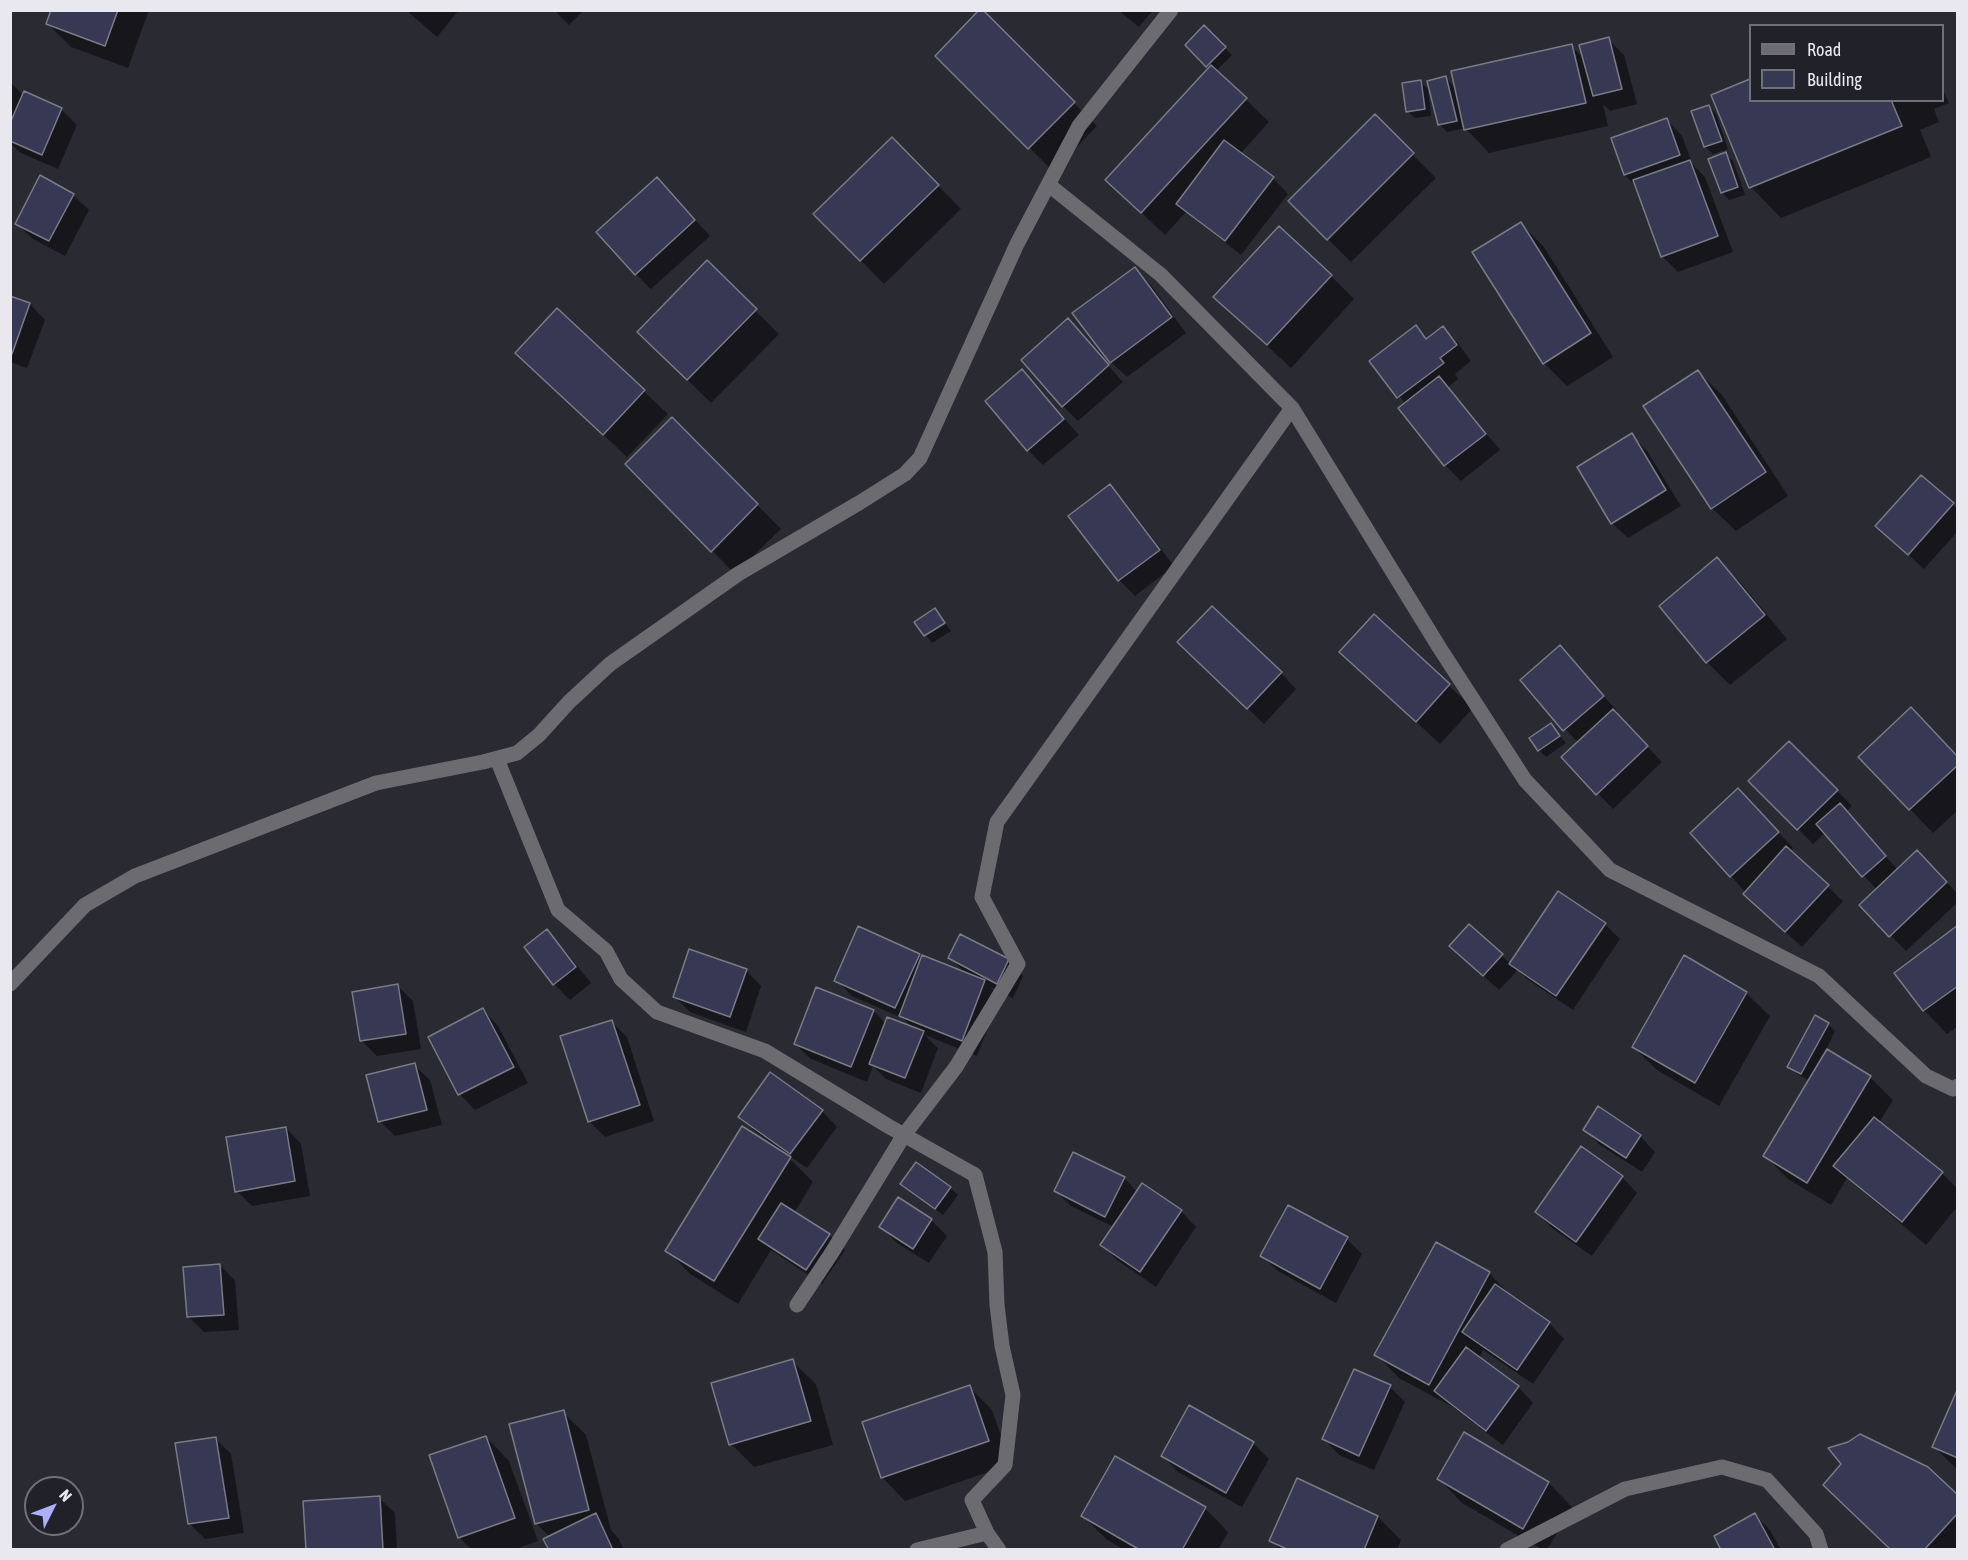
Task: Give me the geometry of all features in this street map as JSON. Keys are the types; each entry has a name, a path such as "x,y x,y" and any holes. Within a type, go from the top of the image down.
{"street":[{"path":"10,984 85,905 135,876 376,783 517,753 539,735 569,702 610,664 738,574 905,474 920,458 1017,244 1078,126 1171,10"},
{"path":"1048,185 1161,275 1292,408 1439,647 1526,780 1610,870 1819,976 1926,1076 1953,1089 1958,1086"},
{"path":"797,1305 904,1135 956,1067 1018,964 982,897 997,822 1292,408"},
{"path":"497,759 558,910 606,951 621,979 657,1012 765,1051 975,1175 995,1252 997,1305 1002,1346 1013,1395 1005,1465 972,1500 987,1533 999,1550"},
{"path":"1507,1550 1625,1489 1722,1467 1767,1480 1816,1534 1821,1550"},
{"path":"917,1550 987,1533"}],"building":[{"path":"51,10 118,10 105,46 46,24"},
{"path":"979,10 983,10 1075,102 1028,149 935,56"},
{"path":"1204,25 1226,47 1206,67 1185,45"},
{"path":"1609,37 1622,89 1593,96 1579,45"},
{"path":"1572,44 1586,103 1464,130 1451,71"},
{"path":"1211,65 1247,98 1141,213 1105,180"},
{"path":"1446,76 1457,121 1438,125 1427,81"},
{"path":"1749,79 1749,102 1892,102 1902,126 1749,188 1711,95"},
{"path":"1421,80 1425,109 1406,112 1402,83"},
{"path":"24,91 62,108 42,155 10,141 10,123"},
{"path":"1709,105 1722,141 1704,147 1691,111"},
{"path":"1375,114 1414,153 1327,240 1288,201"},
{"path":"1667,118 1680,155 1624,175 1611,138"},
{"path":"892,137 939,185 860,261 813,214"},
{"path":"1224,140 1274,177 1225,241 1176,204"},
{"path":"1726,152 1738,187 1721,193 1708,159"},
{"path":"1690,160 1718,236 1661,257 1633,180"},
{"path":"40,175 74,194 49,241 15,224"},
{"path":"657,177 695,220 635,275 596,232"},
{"path":"1521,222 1591,333 1543,364 1472,252"},
{"path":"1279,226 1332,275 1267,345 1213,297"},
{"path":"707,260 757,309 687,380 637,332"},
{"path":"1135,267 1172,317 1110,363 1072,313"},
{"path":"10,296 30,303 12,354 10,353"},
{"path":"557,308 645,390 603,435 515,353"},
{"path":"1068,318 1109,365 1062,407 1021,360"},
{"path":"1416,325 1426,339 1443,326 1457,345 1440,358 1444,363 1397,398 1369,361"},
{"path":"1022,369 1064,419 1027,451 985,401"},
{"path":"1698,370 1766,472 1711,509 1643,406"},
{"path":"1439,376 1486,434 1444,466 1398,408"},
{"path":"672,417 758,504 711,552 625,464"},
{"path":"1632,433 1666,490 1611,524 1577,467"},
{"path":"1921,475 1954,503 1908,555 1875,526"},
{"path":"1110,484 1160,550 1118,581 1068,516"},
{"path":"1717,557 1765,615 1706,663 1659,606"},
{"path":"1212,606 1282,672 1247,709 1177,642"},
{"path":"935,608 945,623 924,636 914,622"},
{"path":"1374,614 1450,684 1416,722 1339,652"},
{"path":"1560,645 1604,696 1563,731 1520,680"},
{"path":"1911,707 1958,757 1958,765 1909,810 1858,757"},
{"path":"1613,709 1648,746 1596,795 1561,757"},
{"path":"1551,723 1560,736 1538,751 1529,738"},
{"path":"1789,741 1838,790 1797,830 1748,781"},
{"path":"1738,788 1779,832 1730,877 1690,833"},
{"path":"1840,803 1886,856 1862,877 1816,824"},
{"path":"1786,846 1829,885 1785,932 1743,894"},
{"path":"1917,850 1947,882 1889,937 1859,905"},
{"path":"1558,891 1606,923 1556,996 1509,964"},
{"path":"1469,924 1503,954 1483,976 1449,946"},
{"path":"1958,925 1958,986 1923,1011 1894,973"},
{"path":"858,926 920,954 895,1008 834,981"},
{"path":"547,929 576,967 553,985 524,947"},
{"path":"960,934 1009,959 997,984 948,958"},
{"path":"689,949 747,969 730,1017 673,997"},
{"path":"922,955 985,980 962,1041 899,1016"},
{"path":"1684,955 1747,992 1695,1083 1632,1047"},
{"path":"398,984 406,1034 360,1041 352,992"},
{"path":"816,987 874,1010 851,1067 794,1044"},
{"path":"483,1008 514,1067 458,1095 428,1037"},
{"path":"1815,1015 1829,1023 1801,1074 1787,1067"},
{"path":"887,1017 924,1031 905,1078 869,1064"},
{"path":"612,1020 640,1105 588,1122 560,1036"},
{"path":"1827,1049 1871,1076 1807,1183 1763,1156"},
{"path":"415,1063 427,1110 378,1122 366,1075"},
{"path":"770,1072 823,1110 790,1154 738,1117"},
{"path":"1598,1106 1641,1135 1626,1158 1583,1130"},
{"path":"1874,1117 1943,1172 1902,1222 1833,1166"},
{"path":"742,1126 791,1157 714,1281 665,1251"},
{"path":"286,1127 295,1181 235,1192 226,1137"},
{"path":"1581,1146 1623,1176 1576,1242 1535,1212"},
{"path":"1073,1152 1125,1177 1105,1217 1054,1191"},
{"path":"916,1162 951,1187 935,1209 900,1184"},
{"path":"1142,1183 1182,1210 1140,1272 1100,1245"},
{"path":"898,1197 932,1219 913,1249 879,1227"},
{"path":"781,1203 830,1234 806,1270 758,1239"},
{"path":"1288,1205 1348,1237 1320,1289 1260,1256"},
{"path":"1436,1242 1490,1272 1429,1385 1374,1355"},
{"path":"220,1264 224,1315 187,1317 183,1267"},
{"path":"1495,1284 1550,1322 1517,1370 1462,1332"},
{"path":"1466,1347 1519,1386 1486,1431 1434,1391"},
{"path":"793,1359 811,1421 729,1445 711,1383"},
{"path":"1354,1369 1391,1385 1359,1456 1322,1439"},
{"path":"970,1385 989,1441 881,1478 862,1422"},
{"path":"1958,1388 1958,1458 1932,1447"},
{"path":"1189,1405 1254,1442 1226,1493 1161,1456"},
{"path":"564,1410 589,1510 535,1524 509,1424"},
{"path":"1464,1432 1549,1482 1523,1529 1437,1479"},
{"path":"1860,1434 1928,1467 1958,1495 1958,1513 1924,1550 1891,1550 1823,1485 1841,1464 1828,1448 1848,1442"},
{"path":"486,1436 515,1518 458,1538 429,1455"},
{"path":"216,1437 229,1518 188,1524 175,1443"},
{"path":"1115,1456 1206,1507 1182,1550 1140,1550 1081,1516"},
{"path":"1297,1478 1378,1516 1364,1550 1289,1550 1269,1541"},
{"path":"380,1496 383,1550 306,1550 303,1501"},
{"path":"596,1513 613,1550 549,1550 543,1539"},
{"path":"1755,1513 1775,1550 1721,1550 1714,1536"}]}
